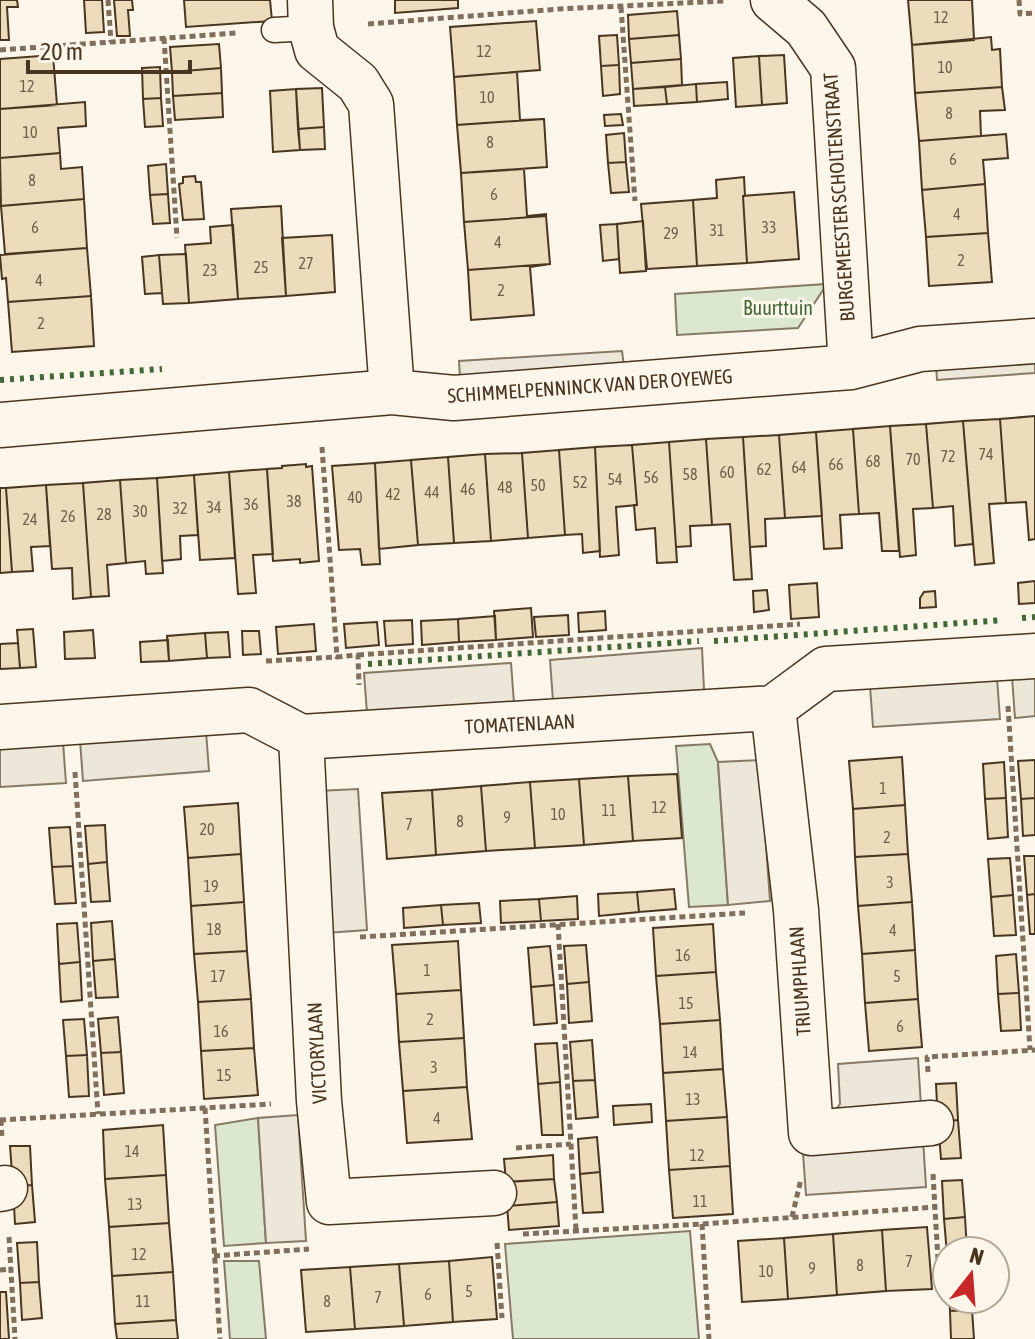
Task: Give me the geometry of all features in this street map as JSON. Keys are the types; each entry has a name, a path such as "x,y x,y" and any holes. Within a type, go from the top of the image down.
{"street":[{"name":"BURGEMEESTER SCHOLTENSTRAAT","path":"773,0 806,28 833,68 851,367"},
{"path":"298,19 317,50 358,83 371,104 392,392"},
{"name":"SCHIMMELPENNINCK VAN DER OYEWEG","path":"0,425 392,392 454,398 851,367 920,349 1035,341"},
{"path":"773,708 826,669 1020,657"},
{"name":"TOMATENLAAN","path":"301,737 773,708"},
{"name":"TRIUMPHLAAN","path":"773,708 796,910 811,1133 931,1123"},
{"path":"0,727 249,710 301,737"},
{"name":"VICTORYLAAN","path":"301,737 319,1101 329,1202 494,1193"}],"path":[{"path":"108,0 111,42"},
{"path":"558,0 559,9"},
{"path":"0,50 164,38 298,19 738,0"},
{"path":"1019,0 1020,14 1035,13"},
{"path":"621,7 635,201"},
{"path":"164,38 177,238"},
{"path":"319,398 337,657 814,623"},
{"path":"358,655 361,733"},
{"path":"1020,657 1030,1050"},
{"path":"71,723 98,1114"},
{"path":"311,940 796,910"},
{"path":"558,924 576,1230"},
{"path":"0,1120 319,1101"},
{"path":"205,1108 220,1339"},
{"path":"513,1235 935,1207"},
{"path":"702,1224 709,1339"},
{"path":"214,1256 309,1249"},
{"path":"0,1270 11,1269"}],"green space":[{"name":"Buurttuin","path":"827,284 798,328 677,335 675,294"},
{"path":"710,744 718,762 728,905 689,907 676,746"},
{"path":"258,1118 266,1243 224,1246 215,1125"},
{"path":"690,1231 699,1339 513,1339 505,1244"},
{"path":"224,1261 259,1261 266,1339 230,1339"}],"shaded area":[{"path":"622,351 624,366 460,377 459,361"},
{"path":"1035,356 1035,373 937,380 936,363"},
{"path":"702,648 704,690 553,701 550,660"},
{"path":"511,663 514,703 367,713 364,673"},
{"path":"1035,675 1035,716 1015,718 1012,677"},
{"path":"997,678 1000,719 873,727 870,686"},
{"path":"206,731 209,771 83,781 80,740"},
{"path":"63,742 66,783 0,787 0,746"},
{"path":"760,760 770,901 728,905 718,762"},
{"path":"358,789 367,930 326,933 318,791"},
{"path":"918,1058 926,1187 806,1195 803,1153 840,1104 838,1064"},
{"path":"298,1115 306,1241 266,1243 258,1118"}],"building":[{"path":"0,0 17,0 18,7 7,7 9,40 0,40"},
{"path":"84,0 102,0 104,32 86,33"},
{"path":"114,0 132,0 133,10 128,10 130,36 117,36"},
{"path":"184,0 270,0 272,21 186,27"},
{"path":"395,0 458,0 458,8 395,13"},
{"path":"908,0 972,0 974,40 912,45"},
{"path":"677,11 679,35 629,39 628,15"},
{"path":"536,21 540,70 454,77 450,27"},
{"path":"617,35 619,65 601,66 599,36"},
{"path":"679,35 681,59 631,63 629,39"},
{"path":"991,37 992,50 1000,49 1002,87 915,93 912,45"},
{"path":"219,44 221,68 172,72 170,47"},
{"path":"53,55 57,105 0,109 0,59"},
{"path":"784,55 787,103 762,105 759,56"},
{"path":"759,56 762,105 736,107 733,58"},
{"path":"681,59 682,85 633,89 631,63"},
{"path":"619,65 620,94 603,96 601,66"},
{"path":"160,67 161,98 143,99 142,68"},
{"path":"221,68 222,93 173,96 172,72"},
{"path":"517,72 520,120 544,119 457,125 454,77"},
{"path":"727,82 728,99 697,102 696,84"},
{"path":"696,84 697,102 667,104 665,87"},
{"path":"665,87 667,104 634,106 633,89"},
{"path":"1002,87 1005,110 980,111 981,136 919,141 915,93"},
{"path":"322,88 324,127 298,129 296,89"},
{"path":"296,89 300,150 273,152 270,91"},
{"path":"222,93 223,117 175,120 173,96"},
{"path":"161,98 163,126 145,127 143,99"},
{"path":"85,102 86,126 58,128 60,153 0,158 0,109"},
{"path":"621,114 623,125 605,126 604,115"},
{"path":"544,119 547,167 461,173 457,125"},
{"path":"324,127 325,149 300,150 298,129"},
{"path":"624,133 626,162 608,163 606,135"},
{"path":"1006,134 1008,158 983,160 985,184 922,190 919,141"},
{"path":"60,153 61,169 82,167 84,199 1,206 0,158"},
{"path":"626,162 629,192 611,193 608,163"},
{"path":"166,164 168,194 150,195 148,166"},
{"path":"524,169 527,216 546,216 464,222 461,173"},
{"path":"195,176 196,182 201,182 204,219 183,220 179,184 183,183 183,177"},
{"path":"744,177 747,263 697,266 693,200 717,198 716,180"},
{"path":"985,184 988,233 926,237 922,190"},
{"path":"794,192 799,259 747,263 743,196"},
{"path":"168,194 170,223 153,224 150,195"},
{"path":"84,199 87,248 5,254 1,206"},
{"path":"693,200 697,266 647,269 641,204"},
{"path":"281,206 286,296 238,299 231,209"},
{"path":"546,216 550,264 468,270 464,222"},
{"path":"643,221 646,271 620,273 617,224"},
{"path":"617,224 619,259 603,261 600,225"},
{"path":"233,225 238,299 189,303 185,245 211,243 210,227"},
{"path":"988,233 992,282 929,286 926,237"},
{"path":"332,235 335,292 286,296 282,238"},
{"path":"87,248 91,296 8,302 0,255"},
{"path":"186,254 189,303 163,304 159,255"},
{"path":"159,255 162,293 145,294 142,257"},
{"path":"550,264 530,267 534,315 471,320 468,270"},
{"path":"91,296 94,346 12,352 8,302"},
{"path":"1035,416 1035,539 1029,540 1026,502 1006,503 1000,419"},
{"path":"1000,419 1006,503 989,504 994,563 975,565 963,421"},
{"path":"963,421 973,544 955,546 953,506 933,508 926,424"},
{"path":"926,424 933,508 913,509 916,555 900,557 890,426"},
{"path":"890,426 899,551 882,551 879,513 859,514 853,429"},
{"path":"853,429 859,514 840,515 842,548 824,549 816,432"},
{"path":"816,432 822,516 785,518 779,435"},
{"path":"779,435 785,518 765,519 766,546 750,547 743,437"},
{"path":"743,437 752,579 734,580 730,524 712,525 706,439"},
{"path":"706,439 712,525 690,526 691,546 676,547 669,442"},
{"path":"669,442 677,562 657,563 655,528 636,530 632,445"},
{"path":"632,445 637,505 616,507 619,555 600,557 595,447"},
{"path":"595,447 600,551 583,553 582,534 565,535 559,450"},
{"path":"559,450 565,535 528,538 522,453"},
{"path":"522,453 528,538 491,541 485,454"},
{"path":"485,454 491,541 454,543 448,457"},
{"path":"448,457 454,543 418,545 411,460"},
{"path":"411,460 418,545 379,549 375,463"},
{"path":"375,463 380,564 362,565 360,549 339,550 332,466"},
{"path":"306,464 306,467 312,466 319,561 273,561 267,469"},
{"path":"267,469 273,554 253,555 256,593 238,594 229,472"},
{"path":"229,472 235,558 200,560 194,475"},
{"path":"194,475 198,535 180,536 181,559 162,561 157,478"},
{"path":"157,478 163,573 146,574 145,561 126,563 120,480"},
{"path":"120,480 126,563 107,565 109,596 91,597 83,483"},
{"path":"83,483 91,597 73,599 72,568 52,569 46,485"},
{"path":"46,485 50,546 31,547 33,571 12,572 6,488"},
{"path":"0,488 6,488 12,572 0,573"},
{"path":"1035,581 1035,603 1019,604 1018,583"},
{"path":"817,583 819,617 791,619 789,585"},
{"path":"767,590 769,610 754,612 753,591"},
{"path":"935,591 936,607 920,608 920,598 924,592"},
{"path":"531,608 533,637 496,640 494,611"},
{"path":"605,611 606,630 579,632 578,613"},
{"path":"568,615 569,635 536,637 534,617"},
{"path":"495,616 496,640 459,642 458,619"},
{"path":"458,619 459,642 422,645 421,621"},
{"path":"412,620 413,644 386,646 384,621"},
{"path":"377,622 379,645 346,648 344,624"},
{"path":"314,624 316,651 278,654 276,627"},
{"path":"33,629 36,667 20,668 17,630"},
{"path":"93,630 95,658 65,659 64,632"},
{"path":"242,631 259,631 261,654 243,655"},
{"path":"228,632 230,657 207,658 205,633"},
{"path":"205,633 207,658 169,661 167,636"},
{"path":"168,640 169,661 141,662 140,642"},
{"path":"18,643 20,668 0,669 0,644"},
{"path":"902,757 905,805 853,809 849,761"},
{"path":"1035,760 1035,798 1021,799 1018,761"},
{"path":"1004,762 1006,798 985,799 983,764"},
{"path":"677,774 682,838 633,841 628,776"},
{"path":"628,776 633,841 584,845 579,779"},
{"path":"579,779 584,845 535,848 530,782"},
{"path":"530,782 535,848 486,851 481,786"},
{"path":"481,786 486,851 436,855 432,790"},
{"path":"432,790 436,855 387,859 382,793"},
{"path":"1006,798 1008,837 988,839 985,799"},
{"path":"1035,798 1035,835 1023,836 1021,799"},
{"path":"238,803 241,854 188,858 184,807"},
{"path":"905,805 908,854 855,857 853,809"},
{"path":"105,825 107,862 88,864 85,826"},
{"path":"70,827 73,866 52,867 49,828"},
{"path":"241,854 244,902 191,906 188,858"},
{"path":"908,854 912,902 858,906 855,857"},
{"path":"1024,856 1035,856 1035,894 1027,895"},
{"path":"1010,858 1013,895 991,897 988,859"},
{"path":"107,862 110,901 91,902 88,864"},
{"path":"73,866 76,903 55,904 52,867"},
{"path":"674,889 676,909 639,912 637,892"},
{"path":"637,892 639,912 599,916 598,894"},
{"path":"1035,894 1035,934 1030,934 1027,895"},
{"path":"1013,895 1016,935 994,936 991,897"},
{"path":"577,896 578,919 541,921 539,899"},
{"path":"539,899 541,921 501,923 500,901"},
{"path":"244,902 247,951 194,954 191,906"},
{"path":"912,902 915,950 862,954 858,906"},
{"path":"479,903 481,923 443,925 441,905"},
{"path":"441,905 443,925 404,928 403,908"},
{"path":"112,921 115,959 93,961 91,923"},
{"path":"77,923 80,962 59,964 57,924"},
{"path":"713,924 716,972 656,976 653,928"},
{"path":"458,941 461,990 396,994 392,945"},
{"path":"586,945 589,982 567,984 564,946"},
{"path":"550,946 554,985 531,987 528,948"},
{"path":"915,950 918,999 865,1003 862,954"},
{"path":"247,951 251,999 198,1002 194,954"},
{"path":"1016,954 1019,993 998,994 996,956"},
{"path":"115,959 118,997 96,998 93,961"},
{"path":"80,962 82,1000 61,1002 59,964"},
{"path":"716,972 720,1020 660,1024 656,976"},
{"path":"589,982 592,1021 569,1023 567,984"},
{"path":"554,985 557,1023 534,1025 531,987"},
{"path":"461,990 464,1038 399,1042 396,994"},
{"path":"1019,993 1021,1030 1001,1031 998,994"},
{"path":"251,999 254,1048 201,1051 198,1002"},
{"path":"918,999 922,1047 869,1051 865,1003"},
{"path":"118,1017 121,1052 101,1053 98,1019"},
{"path":"84,1019 87,1055 66,1056 63,1020"},
{"path":"720,1020 723,1069 663,1073 660,1024"},
{"path":"464,1038 467,1087 403,1091 399,1042"},
{"path":"592,1040 595,1080 573,1081 570,1042"},
{"path":"557,1043 560,1082 538,1084 535,1044"},
{"path":"254,1048 258,1095 204,1099 201,1051"},
{"path":"121,1052 124,1093 104,1095 101,1053"},
{"path":"87,1055 89,1096 69,1097 66,1056"},
{"path":"723,1069 727,1117 666,1121 663,1073"},
{"path":"595,1080 598,1117 576,1119 573,1081"},
{"path":"560,1082 563,1135 542,1135 538,1084"},
{"path":"956,1083 958,1120 938,1122 936,1084"},
{"path":"467,1087 472,1139 407,1143 403,1091"},
{"path":"651,1104 652,1122 614,1125 613,1106"},
{"path":"727,1117 730,1166 669,1170 666,1121"},
{"path":"958,1120 961,1158 941,1159 938,1122"},
{"path":"163,1125 166,1175 105,1179 103,1130"},
{"path":"597,1137 600,1172 580,1174 578,1139"},
{"path":"10,1146 30,1146 32,1185 13,1186"},
{"path":"553,1155 554,1179 506,1182 504,1159"},
{"path":"730,1166 733,1214 673,1218 669,1170"},
{"path":"600,1172 603,1212 583,1213 580,1174"},
{"path":"166,1175 169,1223 109,1227 105,1179"},
{"path":"554,1179 557,1202 507,1206 506,1182"},
{"path":"962,1180 965,1217 944,1219 942,1181"},
{"path":"32,1185 35,1222 15,1224 13,1186"},
{"path":"557,1202 559,1226 509,1230 507,1206"},
{"path":"965,1217 966,1235 945,1235 944,1219"},
{"path":"169,1223 173,1272 112,1276 109,1227"},
{"path":"927,1227 931,1289 886,1291 882,1230"},
{"path":"882,1230 886,1291 837,1295 833,1234"},
{"path":"833,1234 837,1295 788,1299 784,1238"},
{"path":"784,1238 788,1299 742,1302 738,1241"},
{"path":"37,1242 39,1282 20,1283 17,1243"},
{"path":"492,1257 497,1319 453,1322 449,1261"},
{"path":"449,1261 453,1322 404,1326 399,1264"},
{"path":"399,1264 404,1326 355,1329 350,1267"},
{"path":"350,1267 355,1329 306,1332 301,1270"},
{"path":"173,1272 176,1320 115,1324 112,1276"},
{"path":"39,1282 42,1318 22,1320 20,1283"},
{"path":"0,1292 6,1292 9,1339 0,1339"},
{"path":"950,1315 972,1315 974,1339 951,1339"},
{"path":"176,1320 178,1339 117,1339 115,1324"}],"hedge":[{"path":"0,380 162,369"},
{"path":"1022,618 1035,617"},
{"path":"714,641 1003,620"},
{"path":"368,664 699,641"}]}
